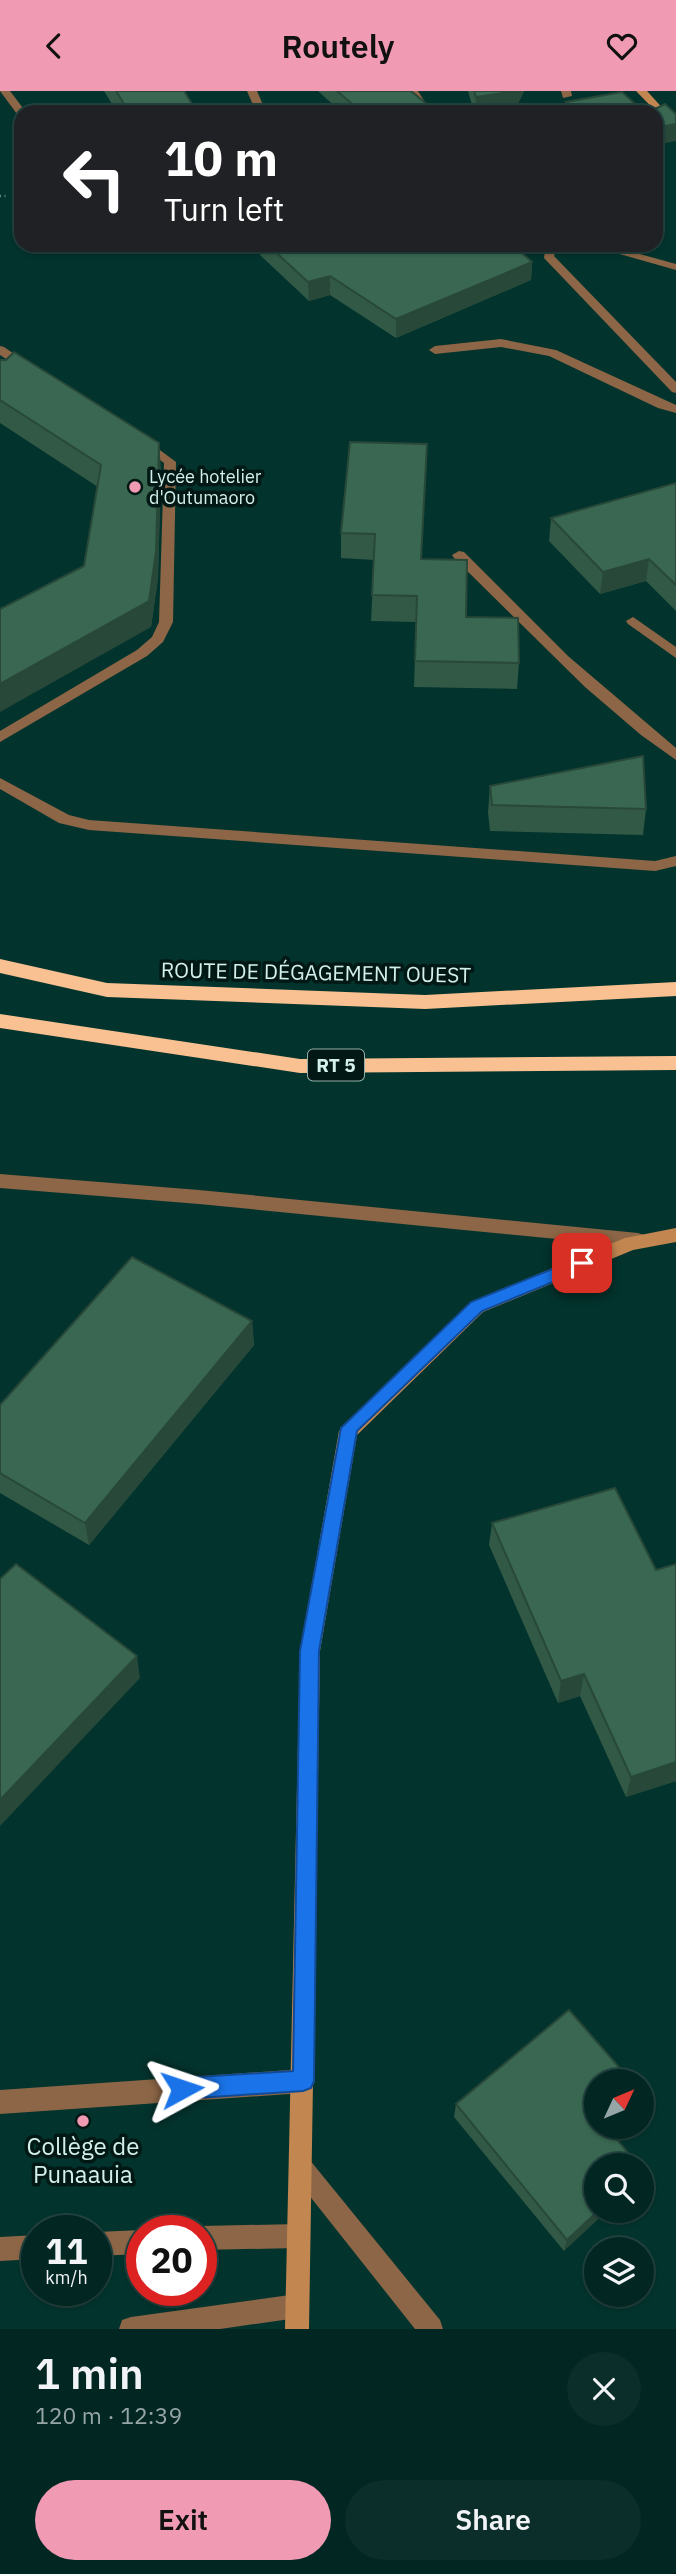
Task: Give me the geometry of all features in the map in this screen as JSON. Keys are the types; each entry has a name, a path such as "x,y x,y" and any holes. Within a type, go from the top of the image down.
{"highway":[{"name":"ROUTE DE DÉGAGEMENT OUEST","path":"0,966 107,990 425,1002 676,989"},
{"name":"RT 5","path":"0,1021 299,1066 676,1063"}],"main road":[{"path":"641,91 654,105"},
{"path":"663,115 676,129"},
{"path":"297,2317 310,1651 348,1431 477,1307 638,1240 676,1235"}],"street":[{"path":"5,91 16,105"},
{"path":"549,252 548,256 566,278 676,389"},
{"path":"620,252 676,267"},
{"path":"435,351 501,343 552,353 662,405 676,409"},
{"path":"0,350 46,379"},
{"path":"0,737 142,653 158,639 166,622 170,462 126,430"},
{"path":"459,555 536,637 617,710 676,755"},
{"path":"633,621 676,654"},
{"path":"0,783 64,819 89,825 654,866 676,861"},
{"path":"0,1181 200,1197 638,1240"},
{"path":"0,2102 303,2081"},
{"path":"301,2167 431,2329"},
{"path":"217,2238 298,2236"},
{"path":"0,2249 21,2248"},
{"path":"131,2329 297,2317"}],"path":[{"path":"0,196 8,196"}],"building":[{"path":"116,91 184,91 193,105 125,105"},
{"path":"337,91 411,91 428,105 353,105"},
{"path":"474,91 516,91 476,97"},
{"path":"622,92 636,105 569,105 566,102"},
{"path":"663,105 676,114 676,124 663,127"},
{"path":"276,252 521,252 532,262 396,319 330,276 308,282"},
{"path":"14,352 159,443 156,552 149,601 0,684 0,609 84,566 101,465 0,400 0,360 6,360"},
{"path":"350,442 427,444 421,559 467,560 466,617 518,618 519,663 415,661 417,596 372,595 375,534 341,533"},
{"path":"676,483 676,585 649,559 603,572 551,518"},
{"path":"643,756 646,809 492,805 490,786"},
{"path":"132,1257 252,1321 85,1523 0,1473 0,1405"},
{"path":"615,1488 656,1570 676,1564 676,1762 631,1777 584,1674 561,1681 492,1523"},
{"path":"16,1564 137,1656 0,1800 0,1579"},
{"path":"569,2010 621,2069 584,2069 584,2139 617,2139 628,2153 584,2153 585,2223 567,2240 456,2104"}],"place":[{"name":"Lycée hotelier d'Outumaoro","path":"135,487"},
{"name":"Collège de Punaauia","path":"83,2121"}],"route":[{"path":"182,2089 303,2081 310,1651 349,1428 477,1307 582,1263"}]}
